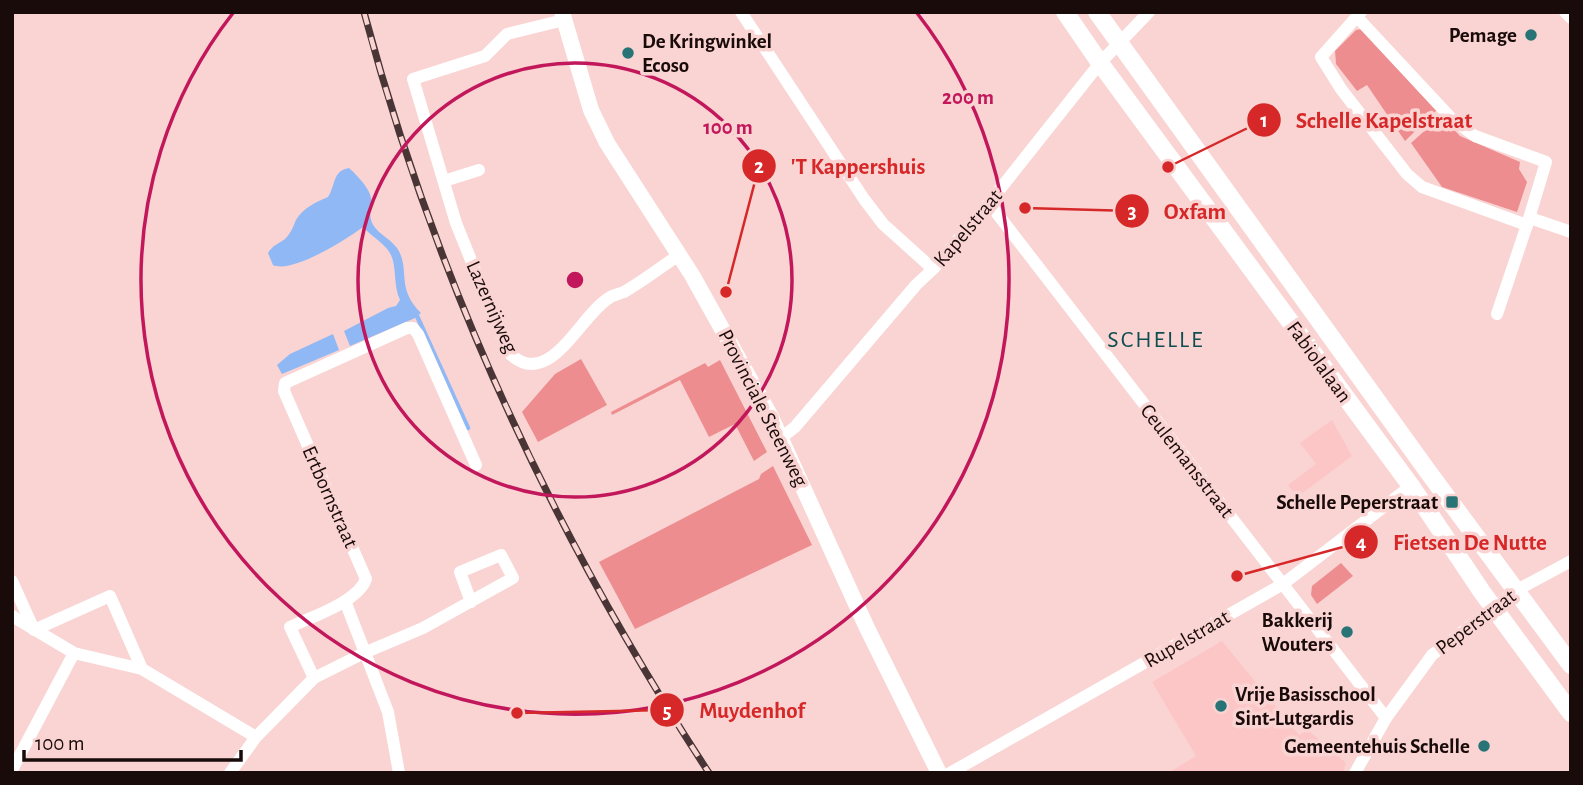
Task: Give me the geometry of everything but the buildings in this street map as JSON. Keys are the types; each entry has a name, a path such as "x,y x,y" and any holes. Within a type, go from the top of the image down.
{"main road":[{"name":"Fabiolalaan","path":"1065,12 1411,486 1571,713"},
{"name":"Fabiolalaan","path":"1097,12 1429,473 1571,665"}],"street":[{"path":"741,12 864,199 883,224 933,270"},
{"name":"Kapelstraat","path":"781,438 795,428 916,285 933,270 1100,63 1149,12"},
{"path":"1566,12 1571,18"},
{"path":"1497,314 1529,221 1546,162 1475,136 1452,119 1359,14 1321,57 1340,89 1407,174 1422,187 1529,221 1571,232"},
{"name":"Lazernijweg","path":"563,16 507,34 485,56 413,79 456,223 508,352 518,362 535,364 550,359 608,298 623,293 679,255"},
{"name":"Provinciale Steenweg","path":"563,16 591,110 607,143 679,255 781,438 867,628 939,773"},
{"path":"444,181 479,170"},
{"name":"Ceulemansstraat","path":"989,203 1386,718"},
{"name":"Ertbornstraat","path":"345,601 366,579 284,386 290,380 407,328 413,328 476,465"},
{"name":"Rupelstraat","path":"950,773 1283,584 1411,486"},
{"name":"Peperstraat","path":"1355,773 1386,718 1432,655 1517,590 1571,561"},
{"path":"12,581 34,630"},
{"path":"34,630 110,596 142,668"},
{"path":"314,678 290,627 345,601 388,712 399,773"},
{"path":"230,773 256,737 314,678 423,628 471,602"},
{"path":"12,616 74,653 142,668 256,737"},
{"path":"12,770 74,653"}],"shaded area":[{"path":"1362,29 1437,110 1405,141 1367,85 1357,91 1336,64 1335,51 1356,30"},
{"path":"1441,116 1460,136 1520,162 1519,169 1527,182 1517,212 1442,187 1411,143"},
{"path":"581,359 607,405 538,442 522,412 555,374"},
{"path":"720,360 767,452 754,461 735,424 709,437 680,380 612,415 611,412 705,363 708,367"},
{"path":"1332,420 1352,456 1297,497 1288,485 1316,464 1300,443"},
{"path":"773,466 812,545 635,629 599,562 759,479 761,474"},
{"path":"1341,563 1353,576 1317,604 1311,595 1312,586"},
{"name":"Vrije Basisschool Sint-Lutgardis","path":"1222,641 1299,735 1308,730 1346,763 1343,773 1168,773 1196,756 1152,682"}],"water":[{"path":"349,168 370,194 370,217 373,224 394,244 401,256 408,295 421,313 350,346 344,331 396,306 400,300 393,260 386,247 363,227 319,254 293,265 273,265 268,253 287,237 302,212 328,197 337,175"},
{"path":"333,334 339,350 282,374 277,365 290,354"}],"waterway":[{"path":"417,316 468,428"}],"railway":[{"path":"364,12 393,113 427,212 464,310 506,406 601,593 653,684 709,773"}],"place":[{"name":"Pemage","path":"1531,35"},
{"name":"De Kringwinkel Ecoso","path":"628,53"},
{"name":"Schelle Kapelstraat","path":"1168,167"},
{"name":"Oxfam","path":"1025,208"},
{"name":"'T Kappershuis","path":"726,292"},
{"name":"Schelle Peperstraat","path":"1452,502"},
{"name":"Fietsen De Nutte","path":"1237,576"},
{"name":"Bakkerij Wouters","path":"1347,632"},
{"name":"Vrije Basisschool Sint-Lutgardis","path":"1221,706"},
{"name":"Muydenhof","path":"517,713"},
{"name":"Gemeentehuis Schelle","path":"1484,746"}],"district":[{"name":"SCHELLE","path":"1156,340"}]}
